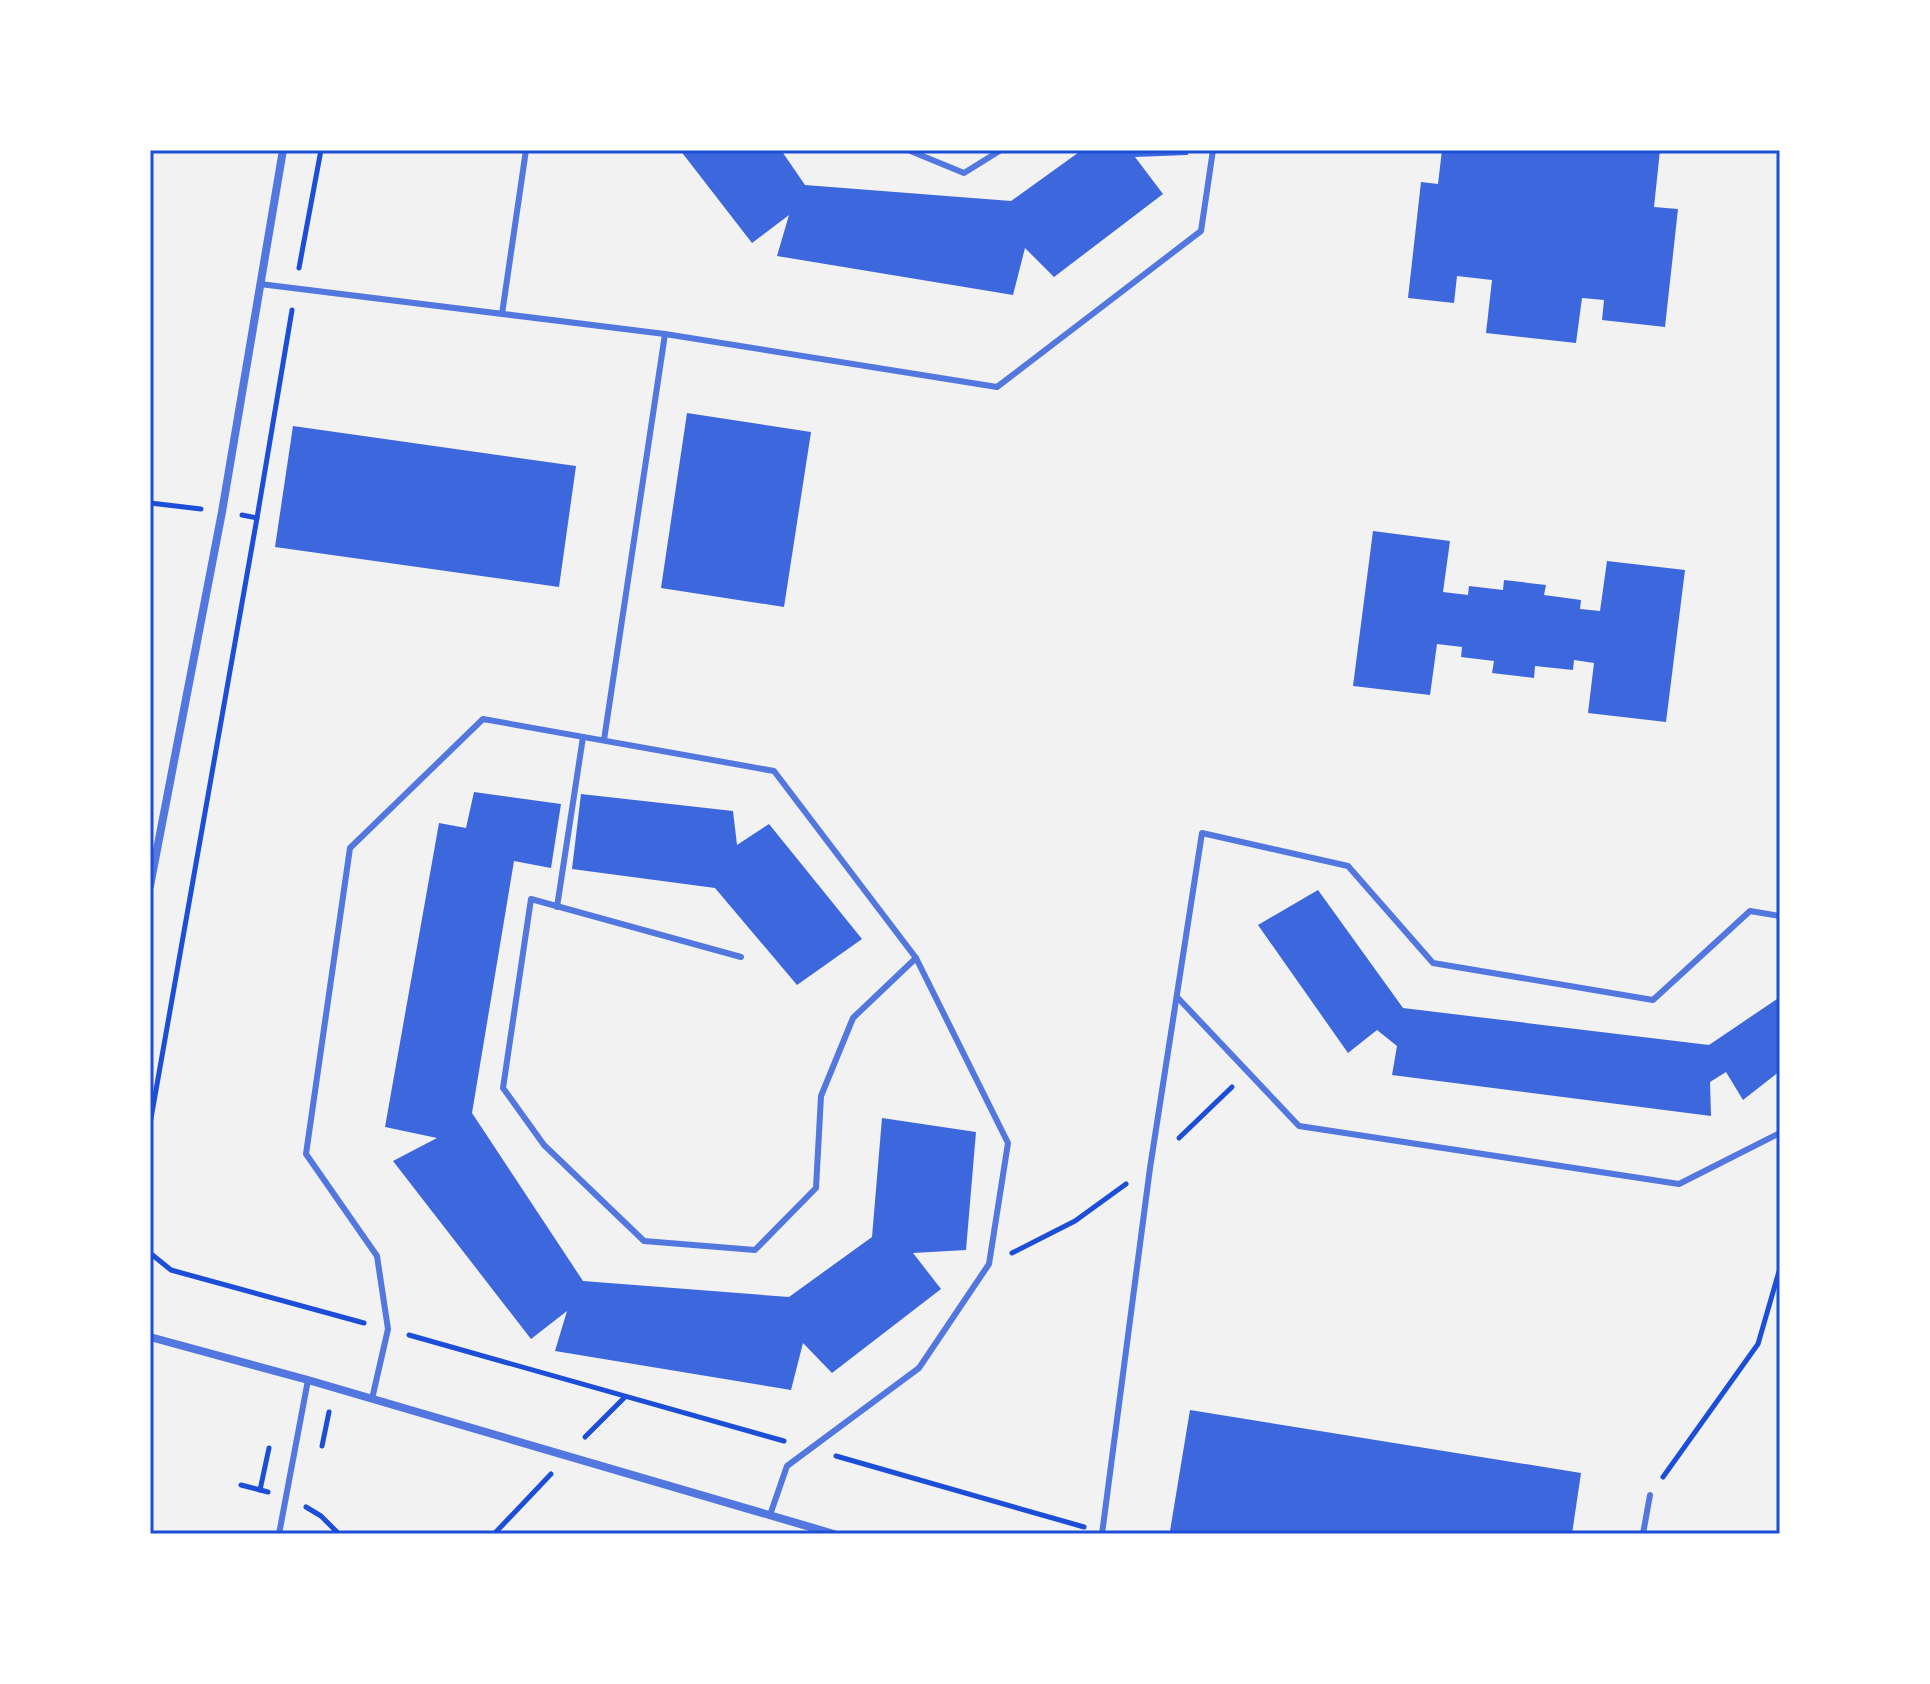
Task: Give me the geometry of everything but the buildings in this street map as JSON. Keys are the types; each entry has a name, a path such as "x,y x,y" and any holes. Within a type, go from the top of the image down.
{"street":[{"path":"150,886 222,512 283,150"},
{"path":"150,1337 308,1380 834,1534"}],"lane":[{"path":"502,314 526,150"},
{"path":"908,150 964,173 1001,150"},
{"path":"260,284 665,334 997,387 1201,231 1213,150"},
{"path":"604,740 665,334"},
{"path":"372,1399 388,1329 377,1256 306,1154 350,848 483,719 774,771 916,958 1008,1143 989,1264 919,1368 787,1466 770,1515"},
{"path":"557,907 583,737"},
{"path":"1102,1533 1150,1168 1202,833 1348,866 1433,963 1653,1000 1750,911 1780,916"},
{"path":"741,957 531,899 503,1088 544,1145 644,1241 755,1250 816,1188 821,1096 853,1018 916,958"},
{"path":"1177,997 1299,1126 1679,1184 1780,1133"},
{"path":"279,1534 308,1380"},
{"path":"1643,1534 1650,1495"}],"path":[{"path":"150,1124 321,150"},
{"path":"150,503 257,518"},
{"path":"150,1253 171,1270 1102,1533"},
{"path":"1650,1495 1758,1344 1780,1268"}]}
